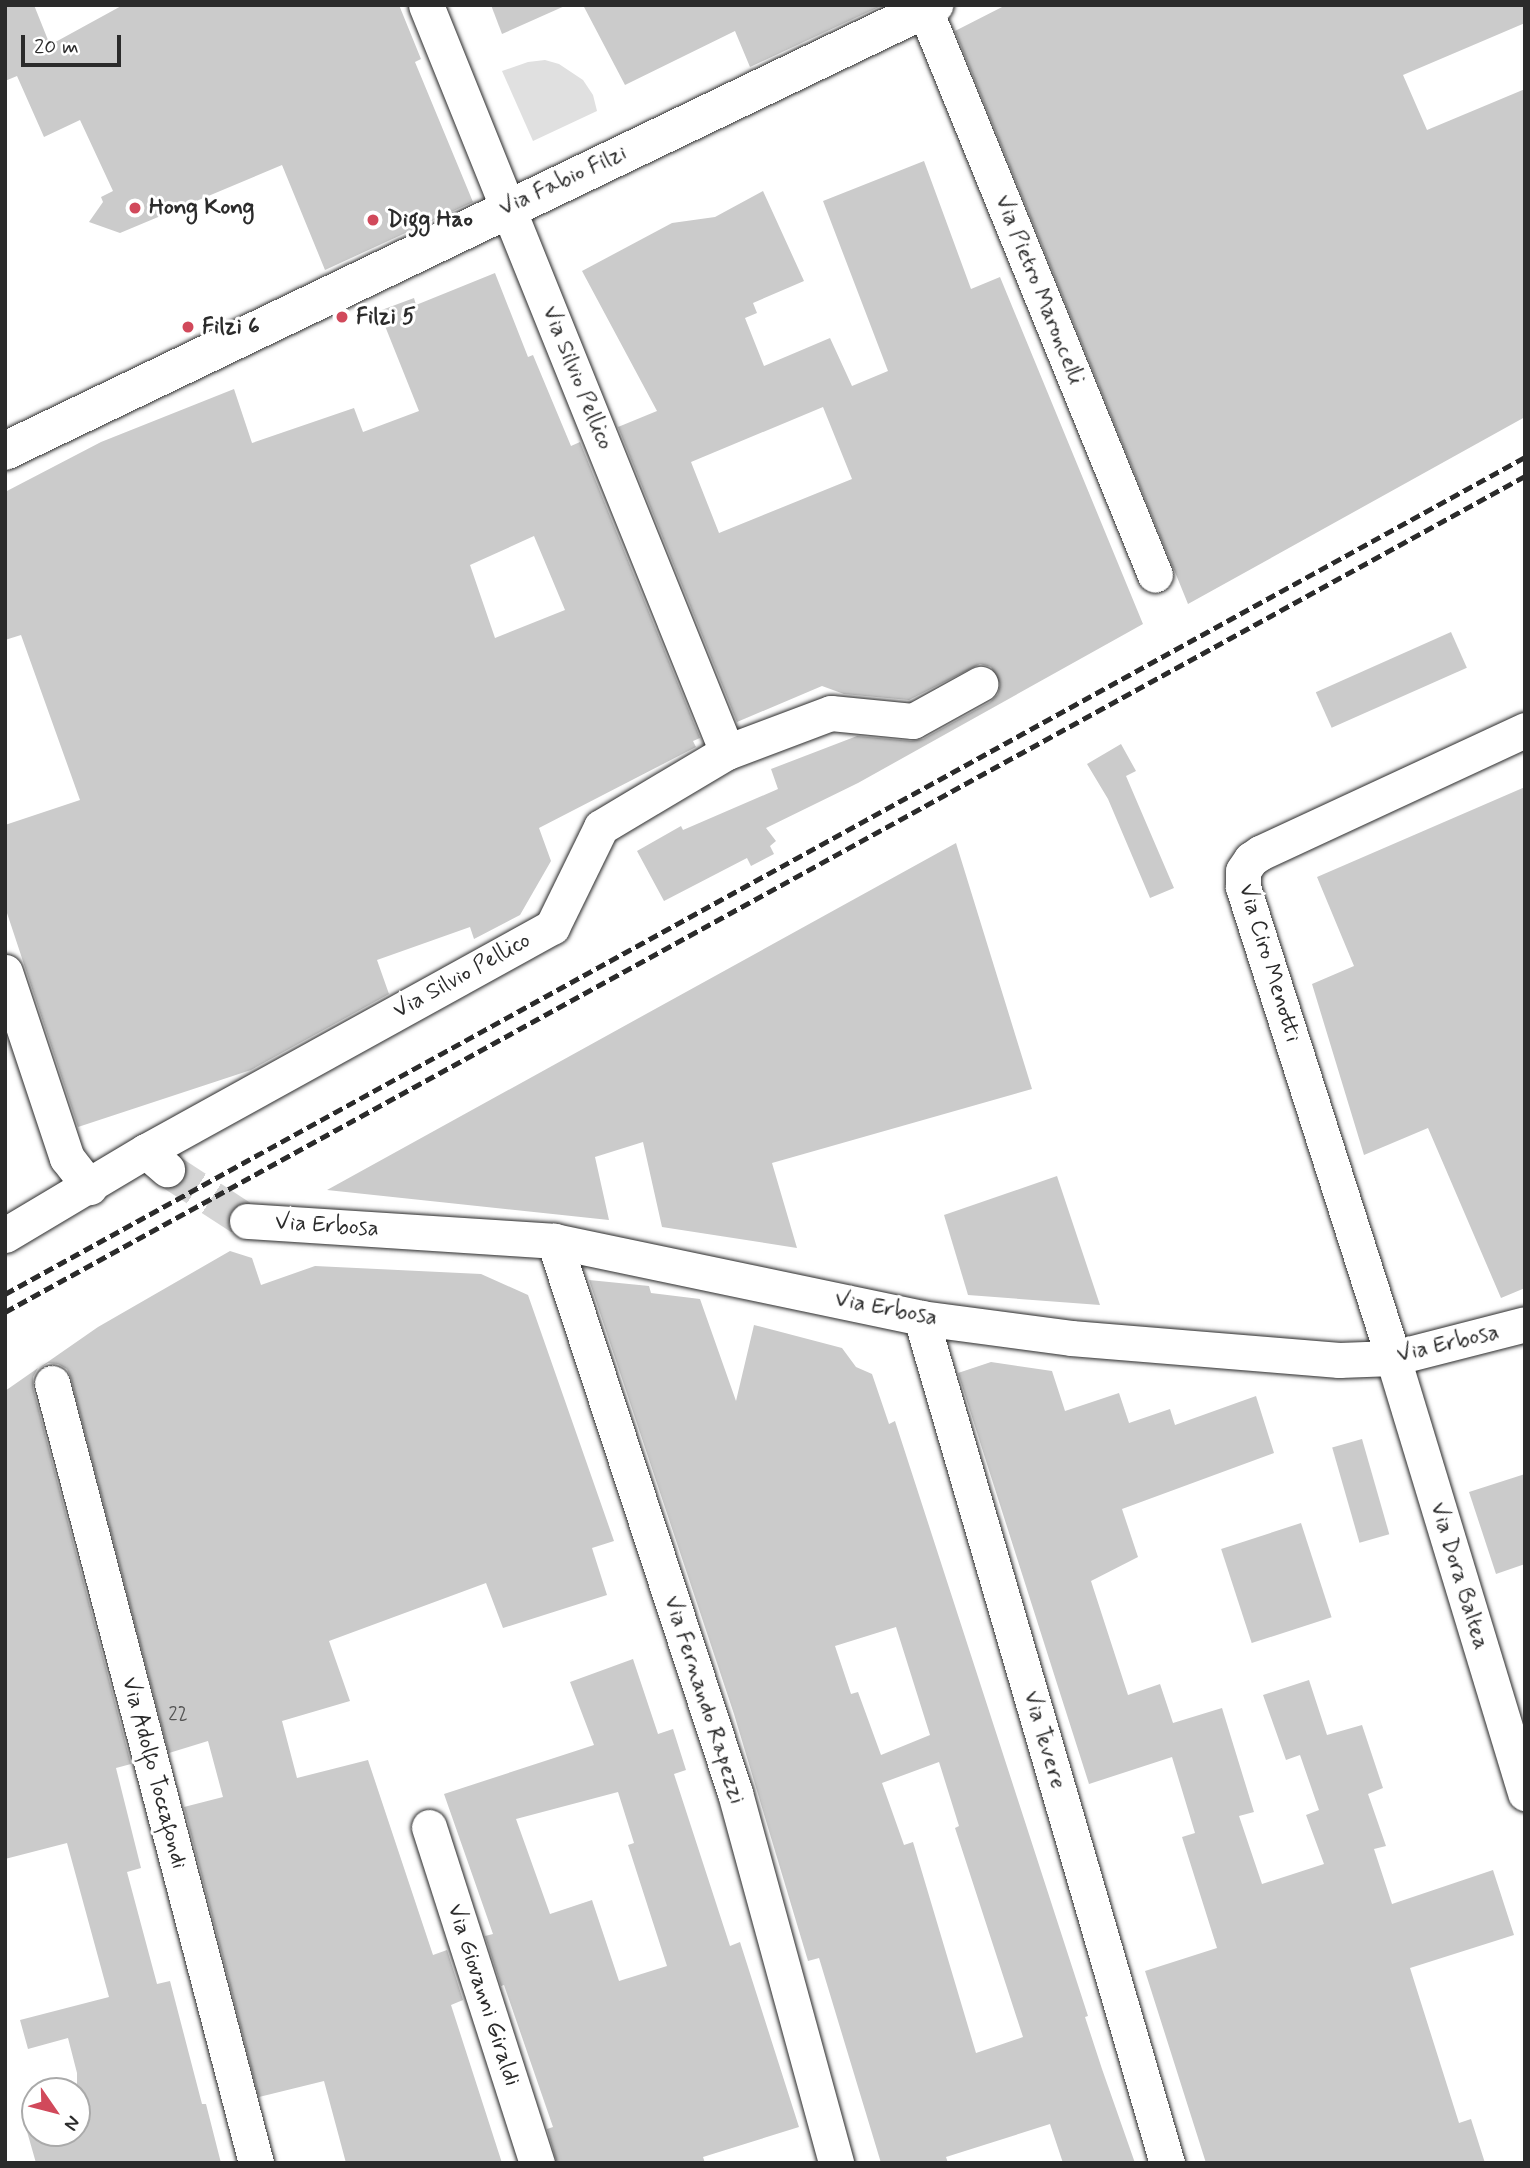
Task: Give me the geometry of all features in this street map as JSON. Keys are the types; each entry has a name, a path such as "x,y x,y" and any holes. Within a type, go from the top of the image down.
{"street":[{"name":"Via Silvio Pellico","path":"426,5 727,752"},
{"name":"Via Fabio Filzi","path":"5,451 927,7"},
{"name":"Via Pietro Maroncelli","path":"927,7 1155,575"},
{"name":"Via Silvio Pellico","path":"90,1187 157,1160 552,927 601,827 727,752 831,713 913,721 981,684"},
{"name":"Via Ciro Menotti","path":"1394,1358 1243,887 1243,871 1251,859 1260,853 1525,730"},
{"path":"5,972 67,1158 90,1187 5,1235"},
{"name":"Via Erbosa","path":"247,1221 554,1241 921,1318 1085,1339 1339,1360 1394,1358 1525,1324"},
{"name":"Via Fernando Rapezzi","path":"554,1241 735,1793 836,2163"},
{"name":"Via Tevere","path":"921,1318 1167,2163"},
{"name":"Via Dora Baltea","path":"1394,1358 1525,1793"},
{"name":"Via Adolfo Toccafondi","path":"52,1383 256,2163"},
{"name":"Via Giovanni Giraldi","path":"429,1827 537,2163"}],"shaded area":[{"path":"545,60 559,64 583,80 593,95 597,111 533,141 502,71 528,62"}],"building":[{"path":"5,5 34,5 50,45 123,5 399,5 421,59 415,62 473,202 325,270 282,165 120,233 89,222 103,202 101,197 113,191 80,120 44,137 17,76 5,81"},
{"path":"491,5 567,5 502,34"},
{"path":"583,5 883,5 750,67 735,31 625,85"},
{"path":"1006,5 1525,5 1525,23 1403,75 1427,130 1525,89 1525,417 1188,604 955,31"},
{"path":"924,161 971,289 1000,277 1143,624 858,783 766,828 776,841 770,846 774,854 751,866 747,858 664,901 637,851 681,826 683,830 778,789 771,769 857,736 911,741 923,739 990,702 998,694 1000,684 991,667 980,664 909,700 844,694 822,686 737,722 618,427 657,411 582,271 672,223 715,217 763,191 804,281 753,303 757,313 745,318 764,366 830,338 852,386 888,371 823,201","holes":["823,407 852,479 719,533 691,462"]},
{"path":"495,273 528,357 533,355 571,446 580,442 700,738 693,741 696,747 539,828 551,861 520,915 474,939 470,927 377,960 389,994 251,1070 78,1127 5,907 5,825 80,800 21,635 5,640 5,492 101,442 234,389 252,443 354,408 363,432 419,411 379,311 414,298 416,305","holes":["534,536 565,610 495,638 470,565"]},
{"path":"1451,632 1467,668 1332,728 1316,692"},
{"path":"1121,744 1136,771 1126,776 1174,888 1150,898 1108,799 1087,764"},
{"path":"1525,787 1525,1288 1501,1298 1428,1128 1364,1155 1312,984 1354,966 1317,877"},
{"path":"956,843 1032,1089 772,1163 797,1248 662,1227 643,1142 595,1157 609,1220 327,1190"},
{"path":"1057,1176 1100,1305 968,1295 944,1215"},
{"path":"230,1251 252,1258 261,1285 315,1266 481,1274 528,1295 614,1541 592,1548 607,1595 503,1628 486,1583 329,1641 350,1701 282,1721 297,1778 368,1760 433,1955 447,1950 463,2000 451,2005 502,2163 346,2163 324,2081 259,2097 184,1807 223,1797 208,1741 169,1753 71,1378 67,1369 58,1364 48,1363 39,1368 98,1327"},
{"path":"589,1280 649,1286 651,1293 700,1299 736,1401 754,1325 842,1348 856,1367 872,1374 889,1424 895,1421 1088,2016 1085,2017 1135,2163 1063,2163 1050,2124 946,2157 948,2163 881,2163 819,1958 808,1961 734,1714","holes":["896,1627 930,1735 881,1755 858,1692 851,1694 835,1646","939,1762 959,1826 955,1828 1023,2037 976,2053 913,1842 904,1845 882,1783"]},
{"path":"991,1362 1052,1371 1065,1411 1119,1393 1129,1423 1170,1409 1175,1425 1256,1396 1274,1453 1122,1509 1138,1557 1091,1581 1128,1695 1160,1684 1173,1723 1222,1708 1254,1812 1239,1816 1262,1884 1324,1864 1306,1815 1319,1810 1300,1755 1286,1760 1263,1695 1309,1680 1327,1735 1362,1725 1383,1788 1368,1794 1386,1846 1374,1849 1392,1904 1493,1870 1514,1935 1410,1968 1459,2123 1471,2119 1485,2163 1206,2163 1145,1971 1217,1948 1182,1837 1195,1833 1172,1757 1089,1784 958,1373"},
{"path":"38,1368 33,1377 33,1388 131,1764 116,1768 141,1868 127,1872 157,1984 170,1981 202,2104 206,2104 221,2163 36,2163 31,2147 91,2147 91,2077 77,2077 68,2038 28,2049 20,2020 109,1997 67,1843 5,1859 5,1391"},
{"path":"1362,1439 1389,1534 1359,1543 1332,1448"},
{"path":"1525,1474 1525,1564 1496,1574 1469,1492"},
{"path":"1301,1523 1332,1617 1252,1643 1221,1549"},
{"path":"633,1659 658,1734 673,1729 686,1770 674,1774 730,1946 740,1942 799,2127 703,2157 705,2163 557,2163 547,2129 553,2127 504,1985 501,1986 485,1936 493,1934 444,1794 594,1745 570,1682","holes":["618,1792 634,1843 628,1845 667,1966 619,1981 592,1900 550,1914 516,1819"]}],"tunnel":[{"path":"167,1169 247,1221"}],"railway":[{"path":"5,1294 1525,457"},
{"path":"5,1312 1525,476"}],"place":[{"name":"Hong Kong","path":"135,208"},
{"name":"Digg Hao","path":"373,220"},
{"name":"Filzi 5","path":"342,317"},
{"name":"Filzi 6","path":"188,327"}]}
